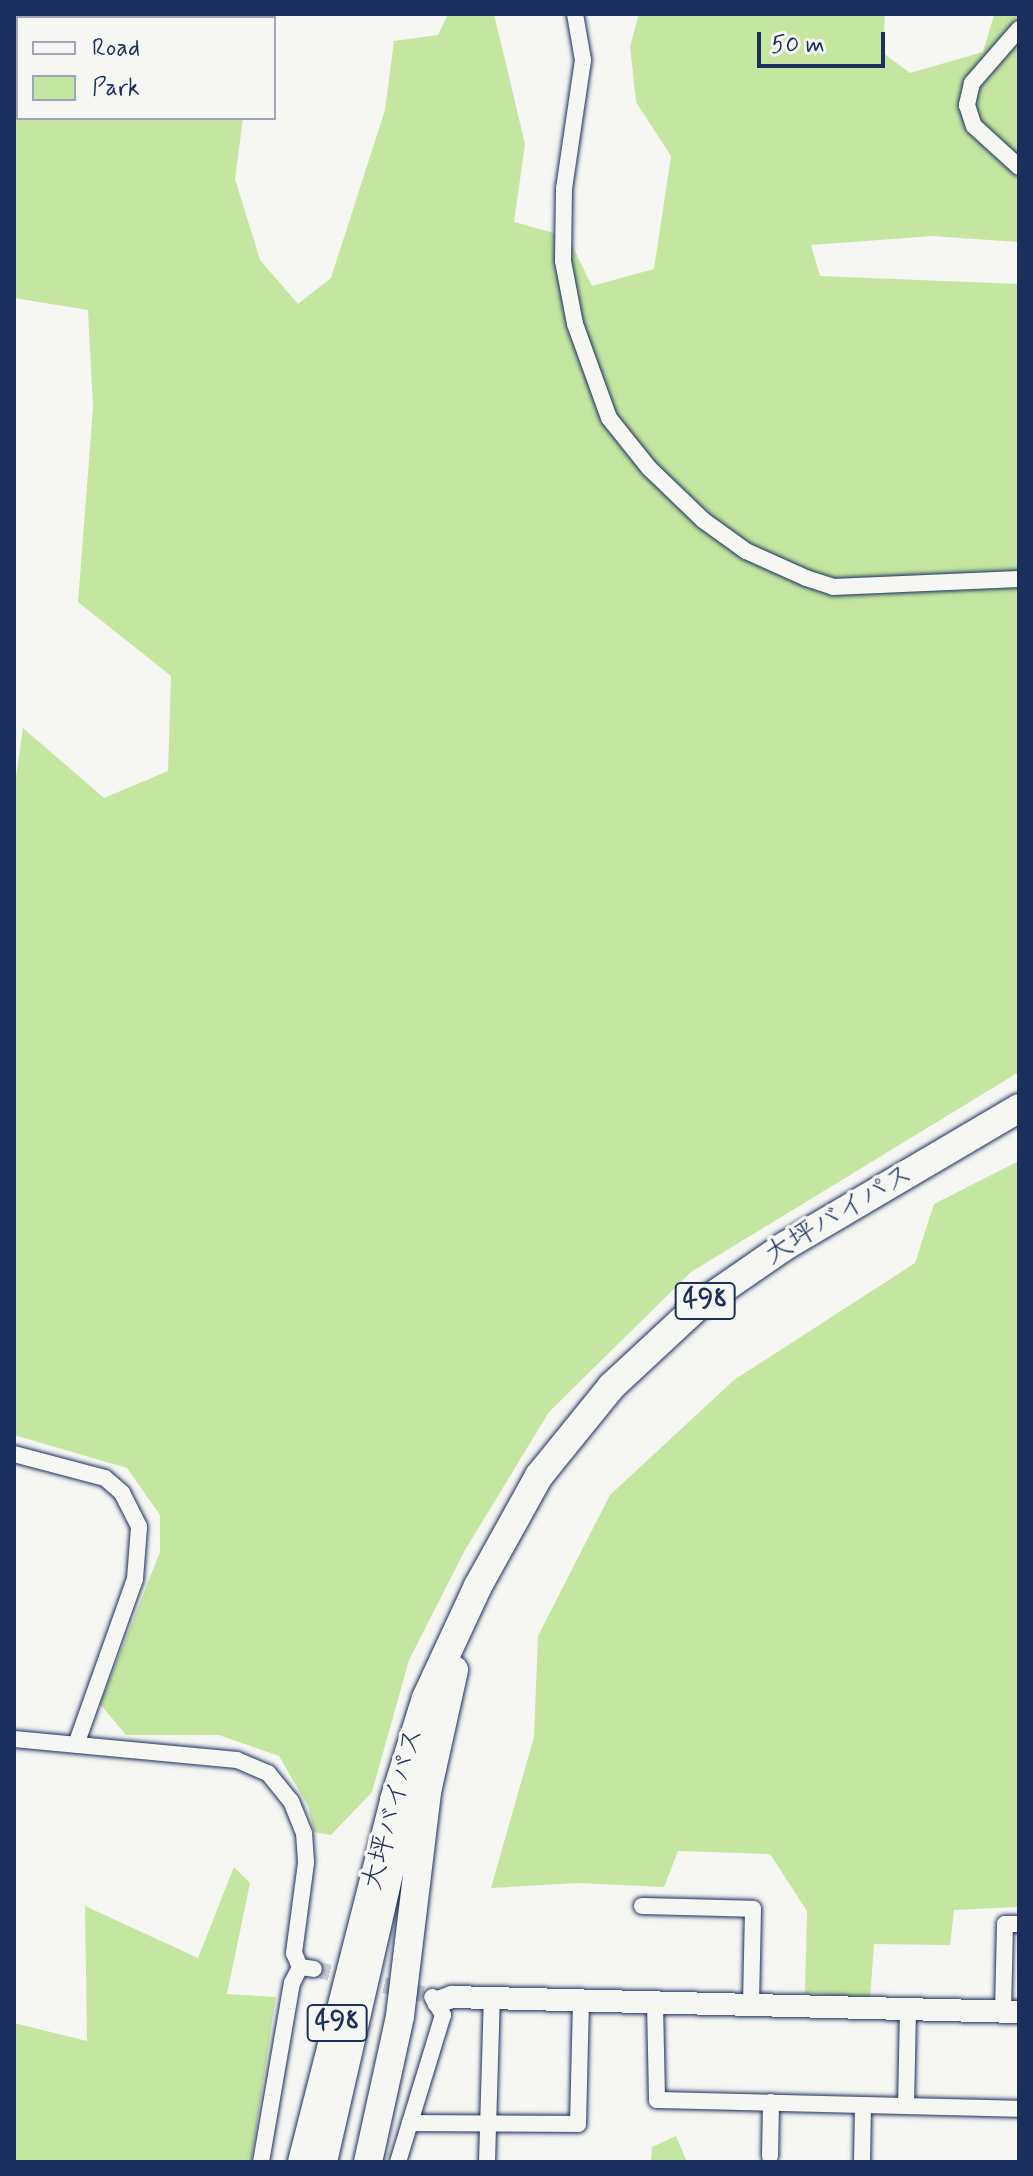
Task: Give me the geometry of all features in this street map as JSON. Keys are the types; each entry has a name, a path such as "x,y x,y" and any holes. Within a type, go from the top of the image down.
{"highway":[{"name":"大坪バイパス","path":"302,2162 408,1749 478,1586 539,1476 612,1386 698,1306 785,1246 1019,1108"},
{"name":"大坪バイパス","path":"368,2162 400,2016 427,1792 447,1691 484,1588 539,1476"}],"street":[{"path":"114,16 139,14"},
{"path":"575,14 581,54 580,102 564,189 563,261 575,324 601,405 649,468 703,520 746,551 833,587 1019,579"},
{"path":"1019,29 972,83 967,105 974,126 1019,167"},
{"path":"14,1454 105,1478 122,1493 139,1527 135,1579 76,1745"},
{"path":"326,2162 419,1755 478,1586"},
{"path":"14,1739 237,1760 268,1773 291,1801 304,1833 306,1863 294,1953 307,1968 292,1983 261,2162"},
{"path":"642,1906 753,1909 751,2005"},
{"path":"398,2162 443,2015 435,1999 1011,2012 1005,1924 1019,1924"},
{"path":"487,2162 492,1998"},
{"path":"410,2123 578,2124 581,2001"},
{"path":"655,2003 657,2100 1019,2109"},
{"path":"906,2106 908,2011"},
{"path":"770,2156 771,2102"},
{"path":"862,2162 863,2105"}],"green space":[{"path":"14,14 199,14 16,16 16,120 243,120 235,179 260,260 298,304 331,278 385,110 394,41 438,35 448,14 494,14 525,144 514,222 568,237 592,286 654,269 671,156 636,102 630,46 639,14 885,14 883,53 910,73 983,52 994,15 1019,14 1019,242 932,236 811,245 820,276 1019,284 1019,1072 691,1272 549,1412 465,1550 409,1660 372,1792 331,1835 314,1832 308,1806 279,1756 219,1735 126,1735 100,1704 160,1552 160,1515 127,1468 14,1435 14,791 23,728 104,798 168,771 171,676 78,602 93,408 88,310 14,298"},
{"path":"1019,1161 1019,1907 954,1910 950,1945 874,1944 870,1999 805,1993 807,1911 770,1854 678,1851 664,1887 577,1883 491,1888 534,1737 538,1636 610,1495 734,1380 915,1263 934,1204"},
{"path":"234,1867 250,1883 227,1994 276,1997 251,2162 14,2162 14,2023 87,2041 85,1906 198,1958"},
{"path":"676,2136 687,2162 651,2162 652,2147"}],"tunnel":[{"path":"314,1969 431,1996"}]}
